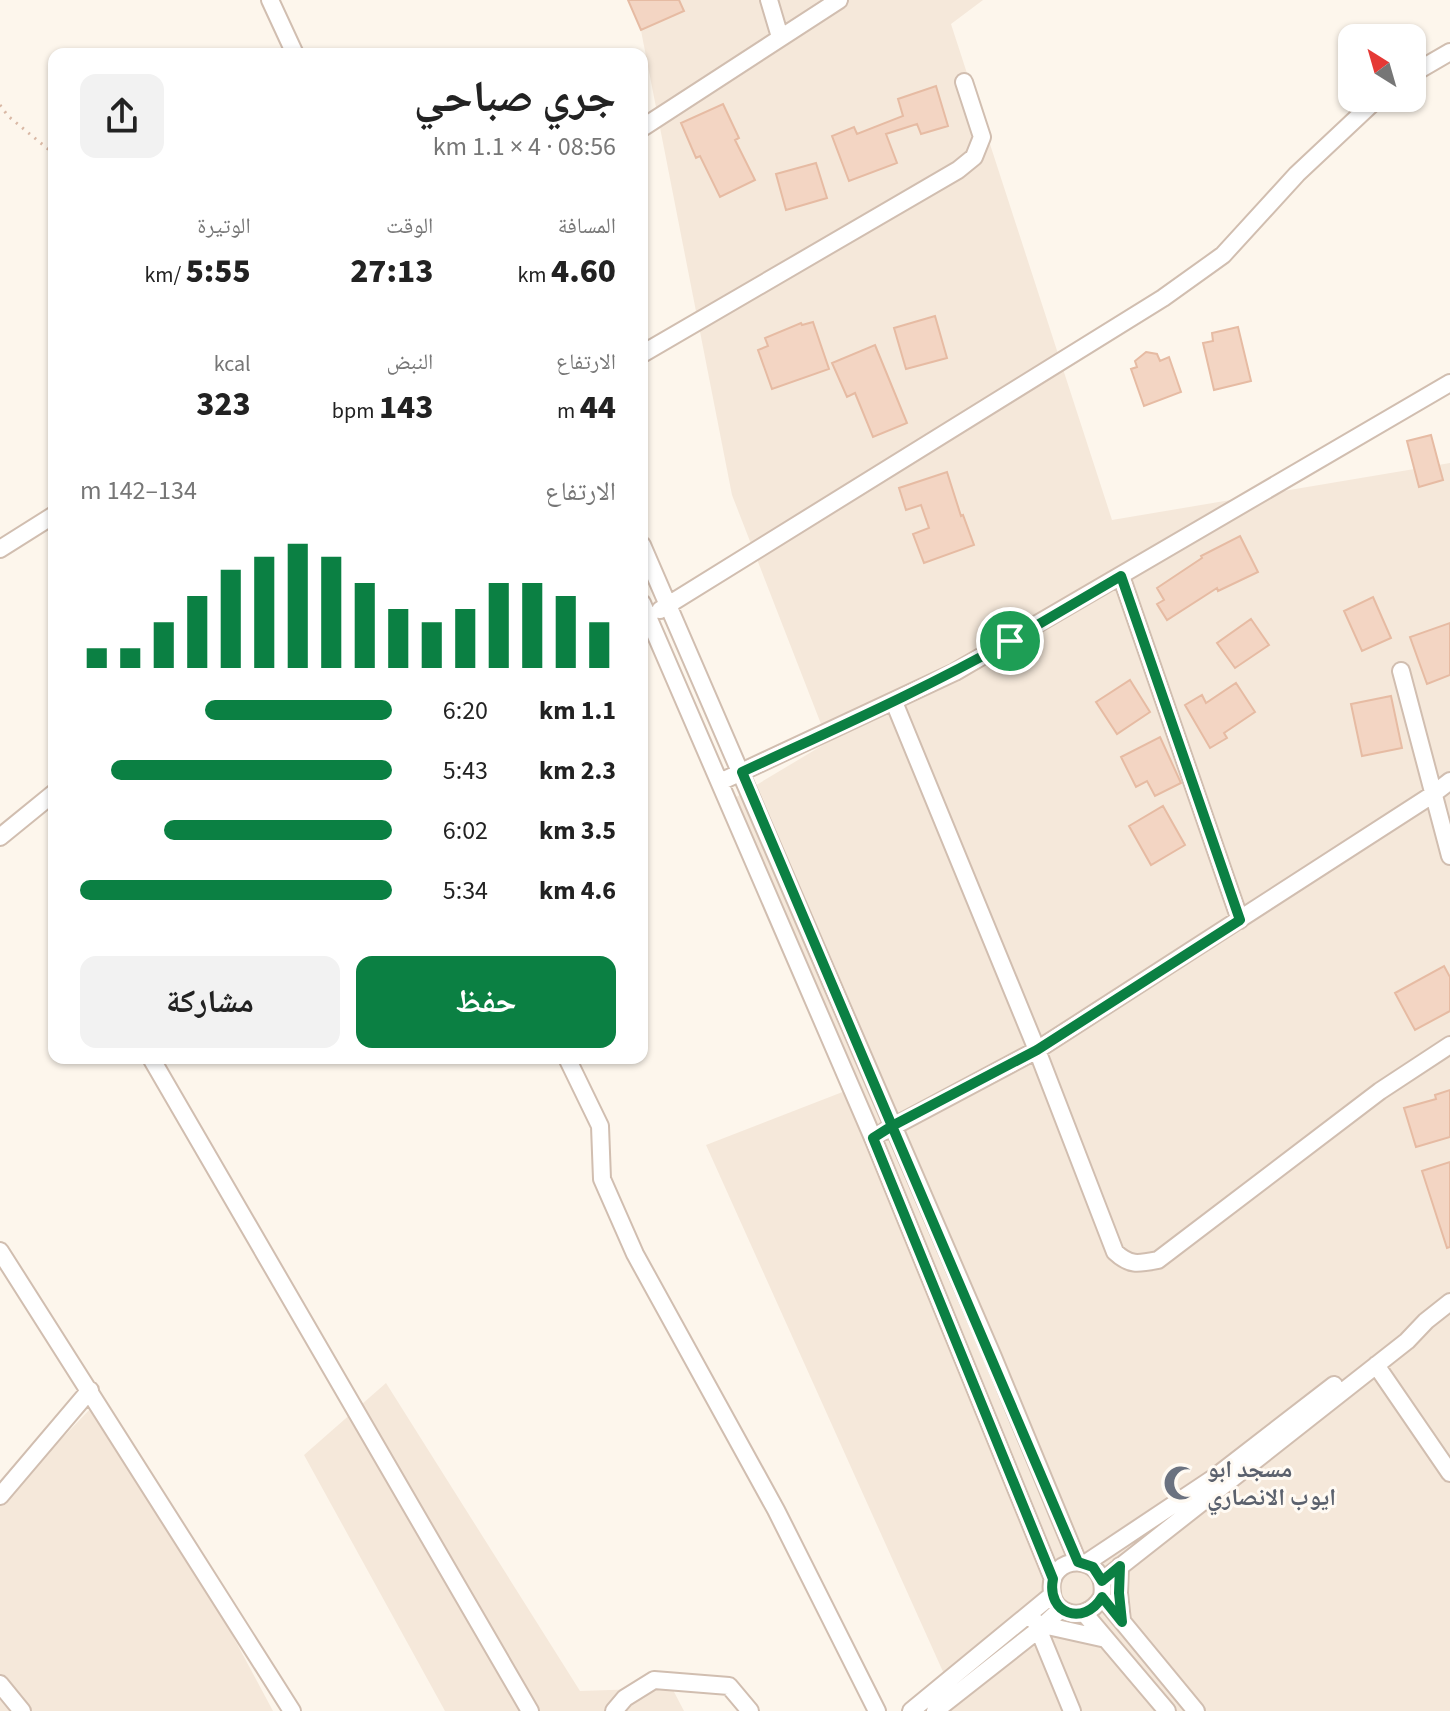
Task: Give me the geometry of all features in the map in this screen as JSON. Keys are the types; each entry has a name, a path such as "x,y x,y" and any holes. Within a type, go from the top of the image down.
{"street":[{"path":"270,0 292,48"},
{"path":"769,0 780,37"},
{"path":"648,124 839,0"},
{"path":"1426,66 1450,52"},
{"path":"648,351 958,170 974,157 982,137 964,82"},
{"path":"648,613 667,605 1175,290 1223,255 1297,174 1363,112"},
{"path":"720,782 955,672 1450,383"},
{"path":"0,549 48,519"},
{"path":"648,559 1082,1563 1093,1567 1122,1622 1196,1711"},
{"path":"1121,576 1240,920"},
{"path":"648,624 720,782 873,1138 1055,1594 1076,1614 1092,1609 1102,1589 1120,1566 1407,1341 1450,1302"},
{"path":"1401,671 1450,856"},
{"path":"894,702 1037,1050 1115,1252 1127,1264 1158,1260 1380,1091 1450,1045"},
{"path":"873,1138 1037,1050 1450,781"},
{"path":"0,837 48,798"},
{"path":"154,1064 530,1711"},
{"path":"570,1064 600,1126 602,1179 635,1254 776,1510 877,1711"},
{"path":"0,1251 292,1711"},
{"path":"935,1711 1041,1628 1062,1566 1082,1563 1215,1477 1401,1333 1426,1321"},
{"path":"1376,1365 1450,1473"},
{"path":"0,1496 90,1390"},
{"path":"1120,1566 1122,1622"},
{"path":"911,1711 1055,1594"},
{"path":"1031,1612 1041,1628 1072,1711"},
{"path":"1084,1613 1167,1711"},
{"path":"1041,1628 1106,1639"},
{"path":"614,1711 625,1698 654,1680 729,1686 750,1711"},
{"path":"0,1684 22,1711"}],"path":[{"path":"0,105 8,116 48,149"}],"shaded area":[{"path":"635,0 983,0 951,24 1112,520 1450,463 1450,1711 912,1711 949,1685 706,1145 858,1086 733,799 828,742 732,495 648,66 648,48 644,48"},
{"path":"386,1383 580,1691 672,1688 684,1711 445,1711 304,1455"},
{"path":"93,1406 171,1521 273,1711 0,1711 0,1503"}],"building":[{"path":"628,0 679,0 684,11 641,30"},
{"path":"936,86 948,126 921,134 917,124 886,134 897,163 849,181 832,136 854,127 857,134 903,116 898,99"},
{"path":"723,104 739,138 735,140 755,180 720,197 700,156 696,158 681,123"},
{"path":"816,163 827,198 786,210 776,174"},
{"path":"935,316 947,358 906,369 894,328"},
{"path":"813,322 829,369 772,389 758,350 768,346 765,338 801,323"},
{"path":"1238,327 1251,381 1214,390 1203,343 1213,341 1212,333"},
{"path":"875,345 907,423 873,437 855,393 847,397 832,363"},
{"path":"1146,352 1157,354 1160,361 1169,357 1181,392 1144,406 1131,369 1137,367 1135,361"},
{"path":"1431,435 1443,480 1419,487 1407,441"},
{"path":"947,472 974,545 924,563 913,534 929,528 921,505 906,510 899,488"},
{"path":"1240,536 1258,572 1218,591 1217,588 1167,620 1157,604 1164,600 1157,588 1201,556"},
{"path":"1373,597 1391,638 1362,651 1344,611"},
{"path":"1251,619 1269,645 1235,668 1217,643"},
{"path":"1450,623 1450,675 1427,684 1410,637"},
{"path":"1130,680 1150,712 1117,734 1096,702"},
{"path":"1236,683 1255,712 1224,733 1227,738 1210,748 1185,705 1202,695 1206,703"},
{"path":"1391,696 1402,748 1362,756 1351,704"},
{"path":"1160,737 1181,783 1155,796 1147,781 1136,787 1121,757"},
{"path":"1163,806 1185,845 1151,865 1129,826"},
{"path":"1444,966 1450,977 1450,1011 1415,1030 1395,993"},
{"path":"1450,1090 1450,1137 1416,1147 1404,1108 1436,1099 1435,1095"},
{"path":"1450,1162 1450,1247 1447,1248 1422,1171"}],"place":[{"name":"مسجد ابو ايوب الانصاري","path":"1181,1483"}],"route":[{"path":"1010,641 894,702 742,772 892,1126 873,1138 1053,1579 1052,1595 1061,1609 1076,1614 1092,1609 1102,1597 1122,1622 1120,1566 1102,1581 1093,1567 1078,1562 892,1126 1037,1050 1240,920 1121,576 1010,641"}]}
